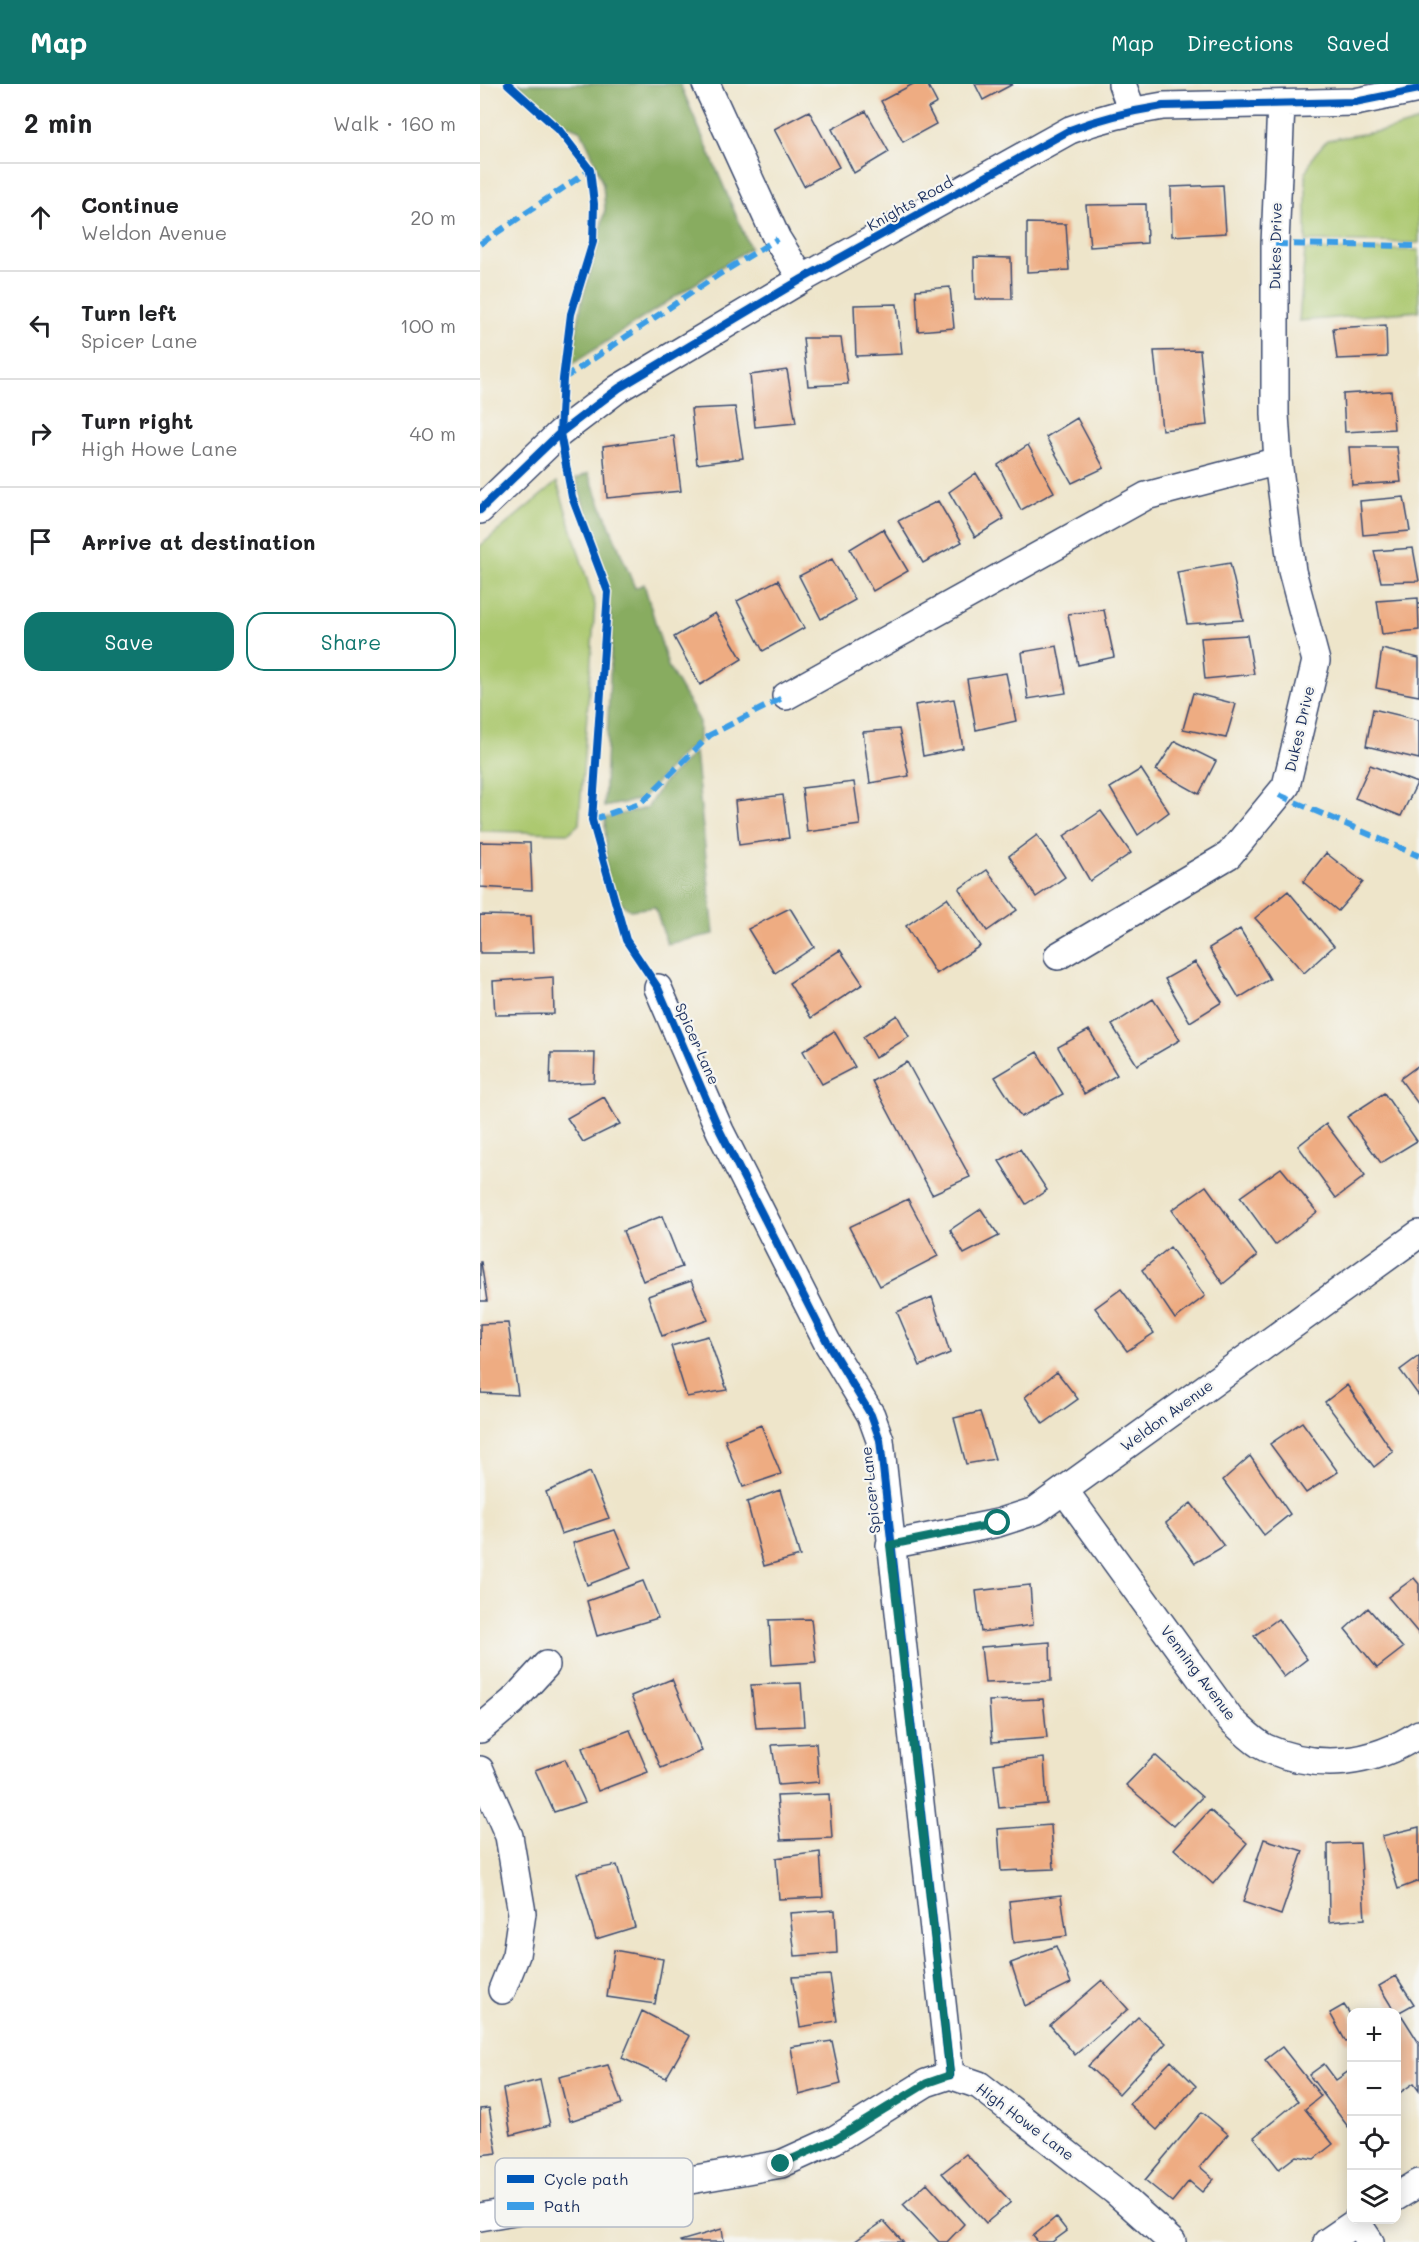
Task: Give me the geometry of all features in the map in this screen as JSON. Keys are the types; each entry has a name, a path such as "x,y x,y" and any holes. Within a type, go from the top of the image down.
{"street":[{"path":"706,84 777,239 802,279"},
{"path":"1122,84 1132,111"},
{"name":"Knights Road","path":"480,510 560,433 619,388 802,279 1052,139 1096,120 1163,106 1355,102 1419,89"},
{"name":"Dukes Drive","path":"1058,956 1229,855 1286,786 1316,661 1292,571 1278,461 1275,414 1275,244 1281,104"},
{"path":"786,696 1146,496 1278,461"},
{"name":"Spicer Lane","path":"658,988 720,1131 827,1342 871,1415 880,1440 950,2075"},
{"name":"Weldon Avenue","path":"890,1545 998,1523 1035,1511 1419,1234"},
{"name":"Venning Avenue","path":"1064,1490 1230,1719 1264,1747 1307,1762 1358,1761 1401,1746 1419,1734"},
{"path":"480,1730 513,1701 546,1665"},
{"path":"480,1770 509,1836 522,1913 516,1955 502,1990"},
{"path":"693,2179 781,2164 834,2140 927,2083 950,2075"},
{"name":"High Howe Lane","path":"950,2075 979,2085 1116,2191 1172,2242"},
{"path":"1401,2194 1419,2183"},
{"path":"480,2217 495,2214"},
{"path":"1327,2242 1362,2228"}],"green space":[{"path":"518,84 680,84 750,248 571,365 582,300 605,209 603,185 581,131 559,121"},
{"path":"1419,121 1419,243 1306,241 1306,172 1314,155 1327,140 1393,129"},
{"path":"1305,250 1419,250 1419,311 1299,321"},
{"path":"588,473 635,588 644,584 668,666 699,720 699,742 682,754 642,799 604,807 612,630 606,581 576,479"},
{"path":"557,482 595,605 579,824 569,833 480,831 480,546"},
{"path":"695,752 714,934 667,944 655,907 630,910 612,896 607,886 605,818 647,808 663,783"}],"building":[{"path":"913,84 927,84 937,103 928,108 936,124 903,142 881,101"},
{"path":"975,84 1013,84 983,100"},
{"path":"809,111 839,167 804,186 774,129"},
{"path":"866,111 889,152 854,173 832,129"},
{"path":"1223,185 1226,233 1172,236 1171,187"},
{"path":"1146,204 1147,243 1090,247 1086,205"},
{"path":"1027,223 1066,224 1069,270 1027,272"},
{"path":"974,257 1011,258 1012,299 975,299"},
{"path":"950,287 954,328 918,331 916,290"},
{"path":"897,304 902,354 856,356 854,305"},
{"path":"1386,325 1387,357 1337,359 1333,328"},
{"path":"803,338 841,338 848,384 808,386"},
{"path":"1200,350 1207,425 1162,430 1154,351"},
{"path":"787,370 796,423 755,427 750,375"},
{"path":"1391,391 1394,429 1345,432 1343,394"},
{"path":"735,407 743,458 697,464 691,409"},
{"path":"1077,418 1104,468 1072,483 1046,437"},
{"path":"674,436 681,491 607,498 603,446"},
{"path":"1028,445 1054,492 1021,510 998,465"},
{"path":"1349,447 1397,447 1401,482 1352,485"},
{"path":"976,473 1004,519 975,537 949,492"},
{"path":"1404,497 1410,531 1363,535 1360,501"},
{"path":"938,501 962,542 923,563 898,521"},
{"path":"883,529 908,571 873,591 850,549"},
{"path":"1413,548 1419,581 1381,582 1374,551"},
{"path":"832,559 855,600 821,619 799,576"},
{"path":"1230,563 1243,620 1187,624 1177,572"},
{"path":"778,580 804,628 763,651 737,601"},
{"path":"1418,598 1419,630 1382,634 1377,601"},
{"path":"1104,610 1114,657 1078,665 1068,614"},
{"path":"715,613 742,659 700,685 674,637"},
{"path":"1247,635 1254,674 1205,679 1201,638"},
{"path":"1057,646 1066,693 1028,699 1022,652"},
{"path":"1382,649 1419,658 1419,696 1376,688"},
{"path":"1006,673 1016,721 976,730 967,679"},
{"path":"1193,693 1236,704 1226,738 1183,729"},
{"path":"954,699 963,748 923,756 915,705"},
{"path":"1373,709 1419,720 1419,759 1366,746"},
{"path":"899,729 909,776 870,783 863,732"},
{"path":"1175,741 1216,761 1199,794 1156,770"},
{"path":"1370,765 1417,783 1401,816 1355,798"},
{"path":"1141,769 1169,812 1138,835 1110,788"},
{"path":"854,782 860,825 807,832 802,788"},
{"path":"783,795 789,838 739,845 735,801"},
{"path":"1101,811 1131,853 1090,881 1064,836"},
{"path":"1037,835 1065,877 1036,897 1009,856"},
{"path":"480,842 530,843 532,890 480,887"},
{"path":"1326,853 1363,882 1338,911 1303,882"},
{"path":"987,870 1017,910 987,931 959,889"},
{"path":"1288,891 1334,946 1304,973 1255,918"},
{"path":"947,898 980,946 936,974 906,926"},
{"path":"790,908 814,947 775,973 748,929"},
{"path":"480,915 531,916 533,953 480,953"},
{"path":"1240,929 1270,979 1239,998 1209,948"},
{"path":"840,950 863,984 811,1018 789,983"},
{"path":"1195,962 1222,1002 1190,1022 1165,979"},
{"path":"553,977 554,1014 495,1015 493,981"},
{"path":"1153,999 1180,1040 1137,1065 1112,1025"},
{"path":"897,1015 909,1037 875,1058 863,1037"},
{"path":"1089,1030 1117,1075 1084,1094 1058,1047"},
{"path":"834,1031 855,1067 822,1084 803,1051"},
{"path":"1037,1052 1063,1094 1021,1117 995,1077"},
{"path":"551,1053 595,1053 594,1082 550,1084"},
{"path":"907,1062 970,1177 932,1194 872,1081"},
{"path":"1419,1065 1419,1105 1400,1079"},
{"path":"1384,1093 1417,1141 1381,1163 1347,1117"},
{"path":"604,1097 620,1124 583,1142 567,1118"},
{"path":"1326,1124 1365,1176 1336,1198 1298,1146"},
{"path":"1020,1149 1047,1190 1026,1204 999,1161"},
{"path":"1281,1168 1317,1212 1275,1245 1240,1197"},
{"path":"1206,1186 1257,1256 1223,1284 1172,1210"},
{"path":"908,1199 938,1256 880,1286 849,1227"},
{"path":"981,1209 999,1236 964,1254 950,1230"},
{"path":"662,1216 682,1267 643,1281 623,1231"},
{"path":"1170,1247 1205,1296 1175,1319 1142,1270"},
{"path":"481,1262 487,1301 480,1301"},
{"path":"691,1281 708,1320 662,1336 648,1296"},
{"path":"1121,1289 1154,1333 1127,1351 1095,1308"},
{"path":"932,1297 950,1353 920,1366 897,1312"},
{"path":"508,1323 518,1395 481,1393 480,1324"},
{"path":"708,1336 727,1390 687,1397 671,1346"},
{"path":"1419,1356 1419,1396 1400,1370"},
{"path":"1057,1372 1078,1399 1043,1424 1025,1397"},
{"path":"1347,1385 1393,1452 1374,1467 1325,1402"},
{"path":"980,1412 995,1459 966,1464 954,1418"},
{"path":"1302,1422 1338,1472 1306,1493 1270,1444"},
{"path":"761,1425 781,1474 743,1487 725,1440"},
{"path":"1250,1456 1290,1514 1264,1535 1223,1480"},
{"path":"590,1472 609,1518 561,1534 546,1492"},
{"path":"780,1490 800,1556 764,1566 747,1502"},
{"path":"1191,1503 1224,1546 1195,1563 1166,1523"},
{"path":"615,1530 631,1568 587,1585 573,1543"},
{"path":"1414,1578 1419,1584 1419,1634 1388,1597"},
{"path":"643,1581 658,1618 597,1636 587,1601"},
{"path":"1030,1585 1033,1625 981,1632 976,1591"},
{"path":"1368,1608 1403,1648 1377,1668 1345,1629"},
{"path":"811,1619 816,1662 772,1665 769,1620"},
{"path":"1278,1619 1307,1659 1284,1677 1254,1636"},
{"path":"1050,1642 1051,1681 985,1683 981,1647"},
{"path":"672,1679 702,1751 661,1768 631,1696"},
{"path":"801,1683 804,1726 756,1728 751,1685"},
{"path":"1043,1699 1047,1738 992,1742 989,1701"},
{"path":"630,1730 648,1772 598,1791 582,1748"},
{"path":"816,1743 819,1782 778,1785 772,1745"},
{"path":"1155,1755 1202,1797 1174,1826 1126,1785"},
{"path":"1044,1758 1047,1804 999,1808 994,1764"},
{"path":"565,1759 585,1802 554,1812 535,1770"},
{"path":"829,1794 832,1838 781,1840 777,1796"},
{"path":"1210,1810 1247,1843 1213,1884 1174,1849"},
{"path":"1051,1825 1054,1869 1001,1871 998,1829"},
{"path":"1419,1827 1419,1881 1398,1889 1382,1836"},
{"path":"1264,1839 1303,1851 1281,1915 1243,1902"},
{"path":"1360,1843 1365,1919 1329,1922 1328,1844"},
{"path":"820,1852 823,1897 779,1899 776,1858"},
{"path":"617,1865 635,1927 596,1939 577,1873"},
{"path":"1061,1895 1067,1936 1013,1943 1009,1901"},
{"path":"835,1910 837,1953 795,1956 790,1913"},
{"path":"1056,1946 1071,1983 1025,2006 1011,1963"},
{"path":"614,1950 663,1959 655,2004 607,1997"},
{"path":"830,1975 837,2021 800,2027 792,1977"},
{"path":"1396,1976 1414,2004 1401,2011 1401,2008 1392,2008 1379,1986"},
{"path":"1102,1980 1128,2009 1075,2055 1050,2025"},
{"path":"1344,2005 1347,2010 1347,2042 1346,2042 1330,2013"},
{"path":"642,2011 690,2036 666,2078 622,2058"},
{"path":"1138,2017 1166,2043 1119,2094 1088,2066"},
{"path":"1401,2017 1419,2043 1419,2090 1414,2083 1401,2092"},
{"path":"832,2041 841,2084 799,2095 791,2047"},
{"path":"1282,2047 1321,2096 1305,2109 1333,2144 1314,2159 1296,2156 1279,2169 1254,2137 1298,2101 1265,2060"},
{"path":"1171,2061 1196,2086 1157,2130 1129,2104"},
{"path":"1324,2064 1336,2080 1347,2072 1347,2125 1309,2075"},
{"path":"608,2065 622,2104 570,2121 559,2077"},
{"path":"540,2080 550,2125 511,2135 503,2089"},
{"path":"489,2108 497,2153 480,2155 480,2109"},
{"path":"1202,2112 1228,2134 1200,2167 1214,2179 1202,2192 1189,2181 1172,2202 1145,2180"},
{"path":"966,2154 1011,2202 986,2223 942,2173"},
{"path":"927,2183 964,2224 947,2242 939,2242 903,2204"},
{"path":"1056,2217 1067,2231 1052,2242 1038,2242 1033,2236"},
{"path":"884,2221 903,2242 854,2242"},
{"path":"722,2229 724,2242 680,2241"}],"marked path":[{"path":"480,244 590,170"},
{"path":"563,379 718,275 777,239"},
{"path":"1275,244 1419,246"},
{"path":"592,820 642,802 710,735 786,696"},
{"path":"1279,795 1419,856"}],"cycle path":[{"path":"508,84 559,130 590,170 594,204 593,242 571,314 563,379 560,433 572,497 608,592 592,820 626,940 658,988 720,1131 827,1342 871,1415 880,1440 950,2075"},
{"path":"480,510 560,433 619,388 802,279 1070,130 1116,115 1163,106 1355,102 1419,89"}],"route":[{"path":"781,2164 834,2140 927,2083 950,2075 890,1545 998,1523"}]}
